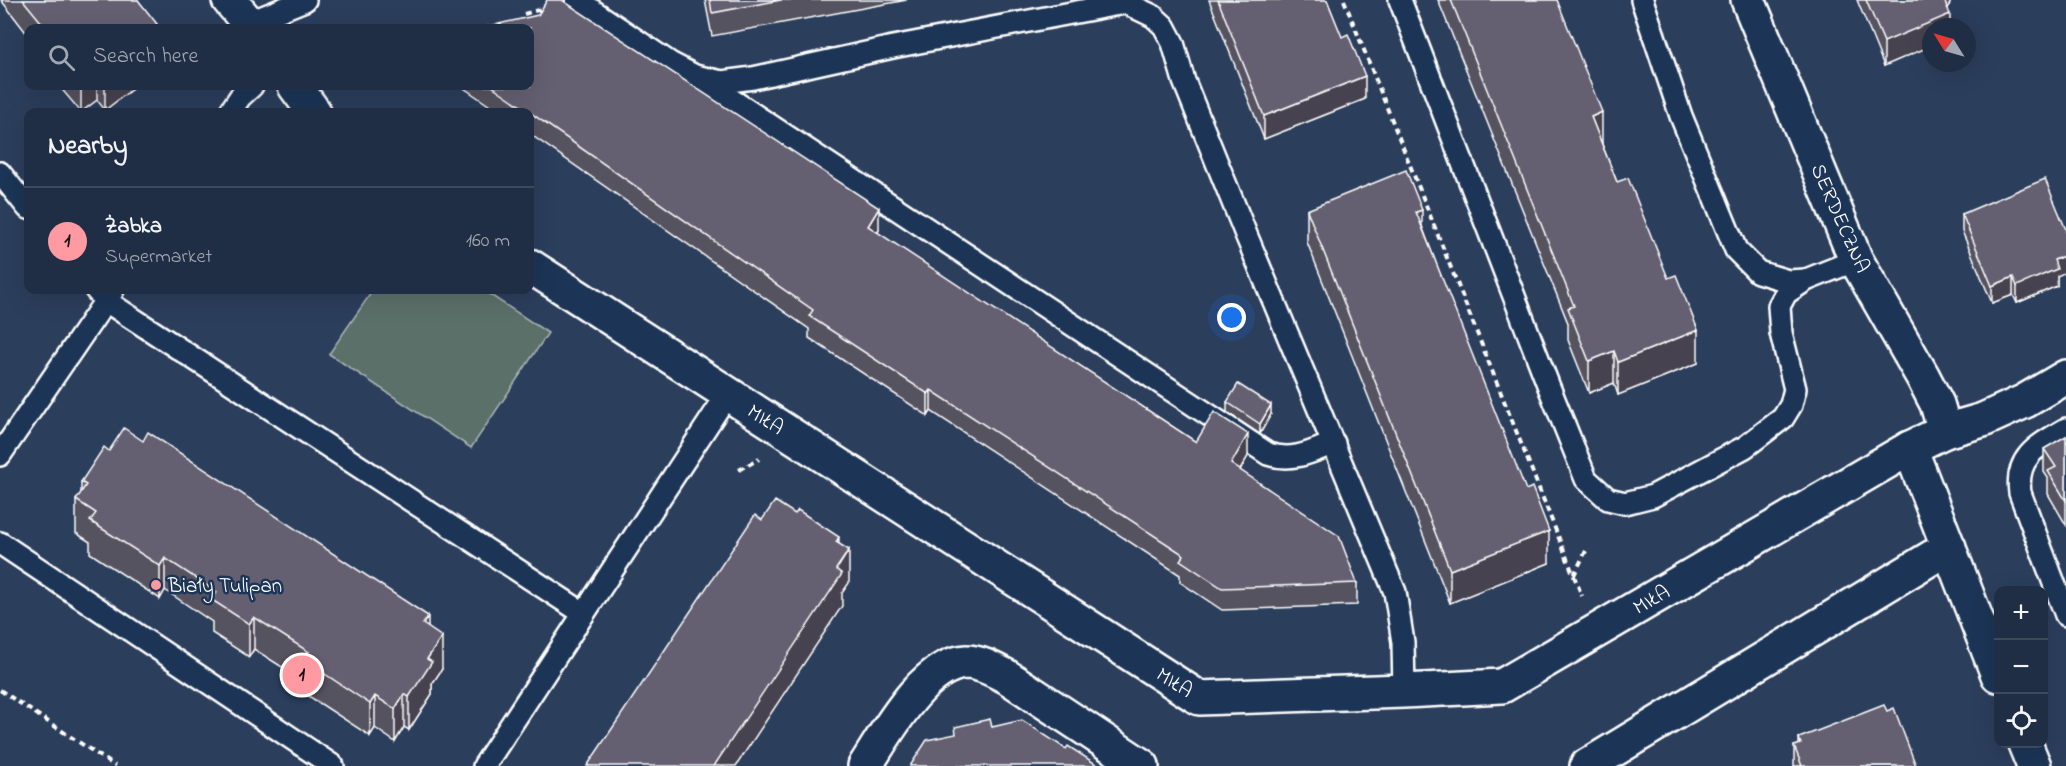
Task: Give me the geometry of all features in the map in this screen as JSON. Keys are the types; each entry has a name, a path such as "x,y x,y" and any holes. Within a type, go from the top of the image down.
{"street":[{"name":"SERDECZNA","path":"1748,0 1856,260 1923,377 1937,404 1945,430"},
{"path":"298,90 311,108"},
{"name":"MIŁA","path":"534,269 1199,698 1502,686 1910,448"},
{"path":"1994,665 1910,448 1945,430 1983,420 2025,401 2066,377"},
{"path":"1587,766 1949,547"},
{"path":"865,766 910,698 938,672 966,662 993,669 1006,676 1142,766"},
{"path":"2027,748 2034,766"}],"lane":[{"path":"243,17 305,0"},
{"path":"577,0 1268,454 1281,458 1295,457 1334,444"},
{"path":"1400,0 1548,387 1586,479 1608,499 1625,503 1653,496 1745,447 1783,418 1791,405 1795,389 1781,333 1779,306 1786,293 1806,280 1856,260"},
{"path":"1642,0 1681,116 1736,250 1758,272 1788,281 1806,280"},
{"path":"695,76 722,82 753,78 893,47 1126,3 1153,16 1164,26 1173,43 1184,81 1395,592 1403,642 1404,691"},
{"path":"233,108 248,90"},
{"path":"0,173 24,203"},
{"path":"0,455 104,294"},
{"path":"106,294 583,613"},
{"path":"484,766 727,394"},
{"path":"2066,429 2027,456 2018,478 2020,493 2066,615"},
{"path":"0,543 333,766"}],"path":[{"path":"1344,0 1586,605"},
{"path":"1574,575 1586,551"},
{"path":"0,690 115,766"}],"shaded area":[{"path":"370,294 489,294 548,333 471,448 329,354"}],"building":[{"path":"23,0 138,0 157,24 43,24"},
{"path":"547,0 562,0 879,208 868,226 1196,442 1214,412 1248,434 1231,464 1339,536 1357,583 1222,588 1180,560 1184,555 931,390 928,394 809,316 813,310 534,115 534,108 524,108 498,90 534,90 534,24 499,24 538,15"},
{"path":"710,0 781,0 712,13"},
{"path":"1218,0 1327,0 1342,37 1348,34 1365,76 1264,116"},
{"path":"1451,0 1557,0 1602,112 1591,117 1617,182 1628,178 1668,278 1676,275 1698,330 1618,362 1614,351 1589,361 1568,308 1574,306"},
{"path":"1866,0 1944,0 1950,14 1941,18 1922,18 1922,26 1884,42"},
{"path":"1406,170 1422,210 1416,212 1526,490 1532,487 1549,531 1450,570 1307,210"},
{"path":"2045,179 2066,230 2066,255 2054,260 2057,269 2017,286 2013,277 1992,286 1962,214"},
{"path":"1238,384 1271,405 1260,424 1227,402"},
{"path":"124,428 143,441 148,432 428,616 423,624 442,637 427,659 432,662 409,697 404,694 395,709 375,696 370,704 304,660 309,652 254,617 249,624 212,600 217,592 165,558 160,566 90,521 96,513 76,500 86,485 81,482 104,447 109,451"},
{"path":"2066,436 2066,501 2048,471 2056,467 2044,449"},
{"path":"775,501 795,514 798,510 839,537 836,542 849,550 836,569 842,574 714,766 587,766 755,515 762,520"},
{"path":"1884,705 1887,711 1894,708 1916,766 1802,766 1794,746 1801,744 1799,738"},
{"path":"990,719 992,727 1022,720 1066,749 1068,746 1099,766 910,766 927,740 956,734 955,727"}],"place":[{"name":"Biały Tulipan","path":"156,585"},
{"name":"Żabka","path":"302,675"}]}
